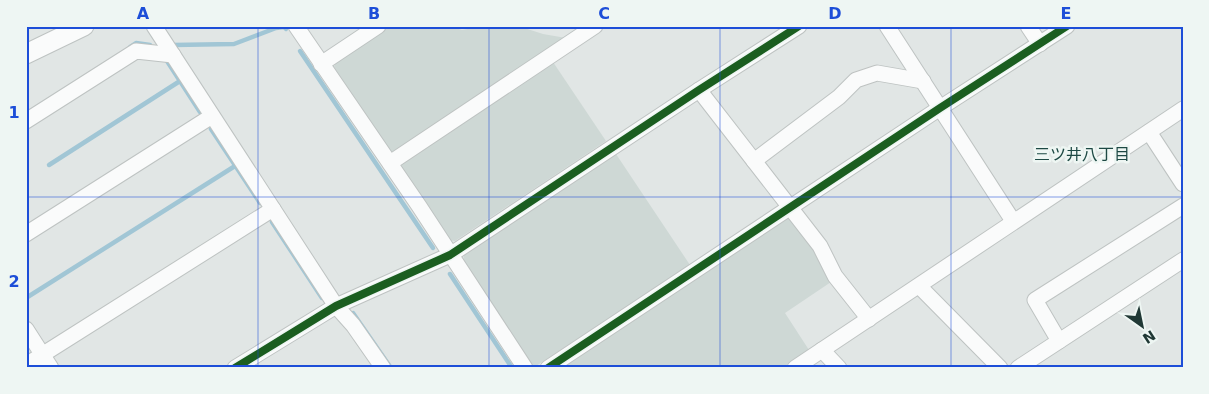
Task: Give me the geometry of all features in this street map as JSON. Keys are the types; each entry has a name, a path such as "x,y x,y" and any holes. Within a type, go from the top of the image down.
{"street":[{"path":"26,54 84,26"},
{"path":"154,26 336,306 353,325 383,368"},
{"path":"296,26 390,163 525,368"},
{"path":"322,64 378,26"},
{"path":"390,163 595,26"},
{"path":"235,368 336,306 450,255 799,26"},
{"path":"887,26 1014,221"},
{"path":"1028,26 1040,44"},
{"path":"548,368 1067,26"},
{"path":"26,121 136,51 173,55"},
{"path":"754,161 839,97 856,80 877,73 922,81"},
{"path":"699,90 820,246 835,276 869,319"},
{"path":"795,368 1183,109"},
{"path":"26,234 212,116"},
{"path":"1149,132 1183,184"},
{"path":"1059,341 1035,300 1183,206"},
{"path":"26,365 47,361 273,209"},
{"path":"1018,368 1183,260"},
{"path":"919,286 1000,368"},
{"path":"26,329 47,361"},
{"path":"822,350 839,368"}],"shaded area":[{"path":"389,26 449,26 462,30 484,26 518,26 543,34 566,38 396,151 390,151 334,67 336,62"},
{"path":"553,62 606,141 455,241 449,240 401,168 402,162"},
{"path":"616,154 690,265 536,366 531,365 463,261 464,255"},
{"path":"785,218 792,220 813,248 831,282 785,313 809,350 782,368 561,368"}],"waterway":[{"path":"173,45 234,44 276,28 284,27 286,29"},
{"path":"130,47 136,43 150,45"},
{"path":"300,51 433,248"},
{"path":"167,61 200,112"},
{"path":"49,165 180,81"},
{"path":"211,129 260,203"},
{"path":"26,298 235,166"},
{"path":"272,222 322,298"},
{"path":"450,274 512,368"},
{"path":"353,313 391,368"}],"cycle path":[{"path":"235,368 336,306 450,255 799,26"},
{"path":"548,368 1067,26"}],"district":[{"name":"三ツ井八丁目","path":"1082,154"}]}
